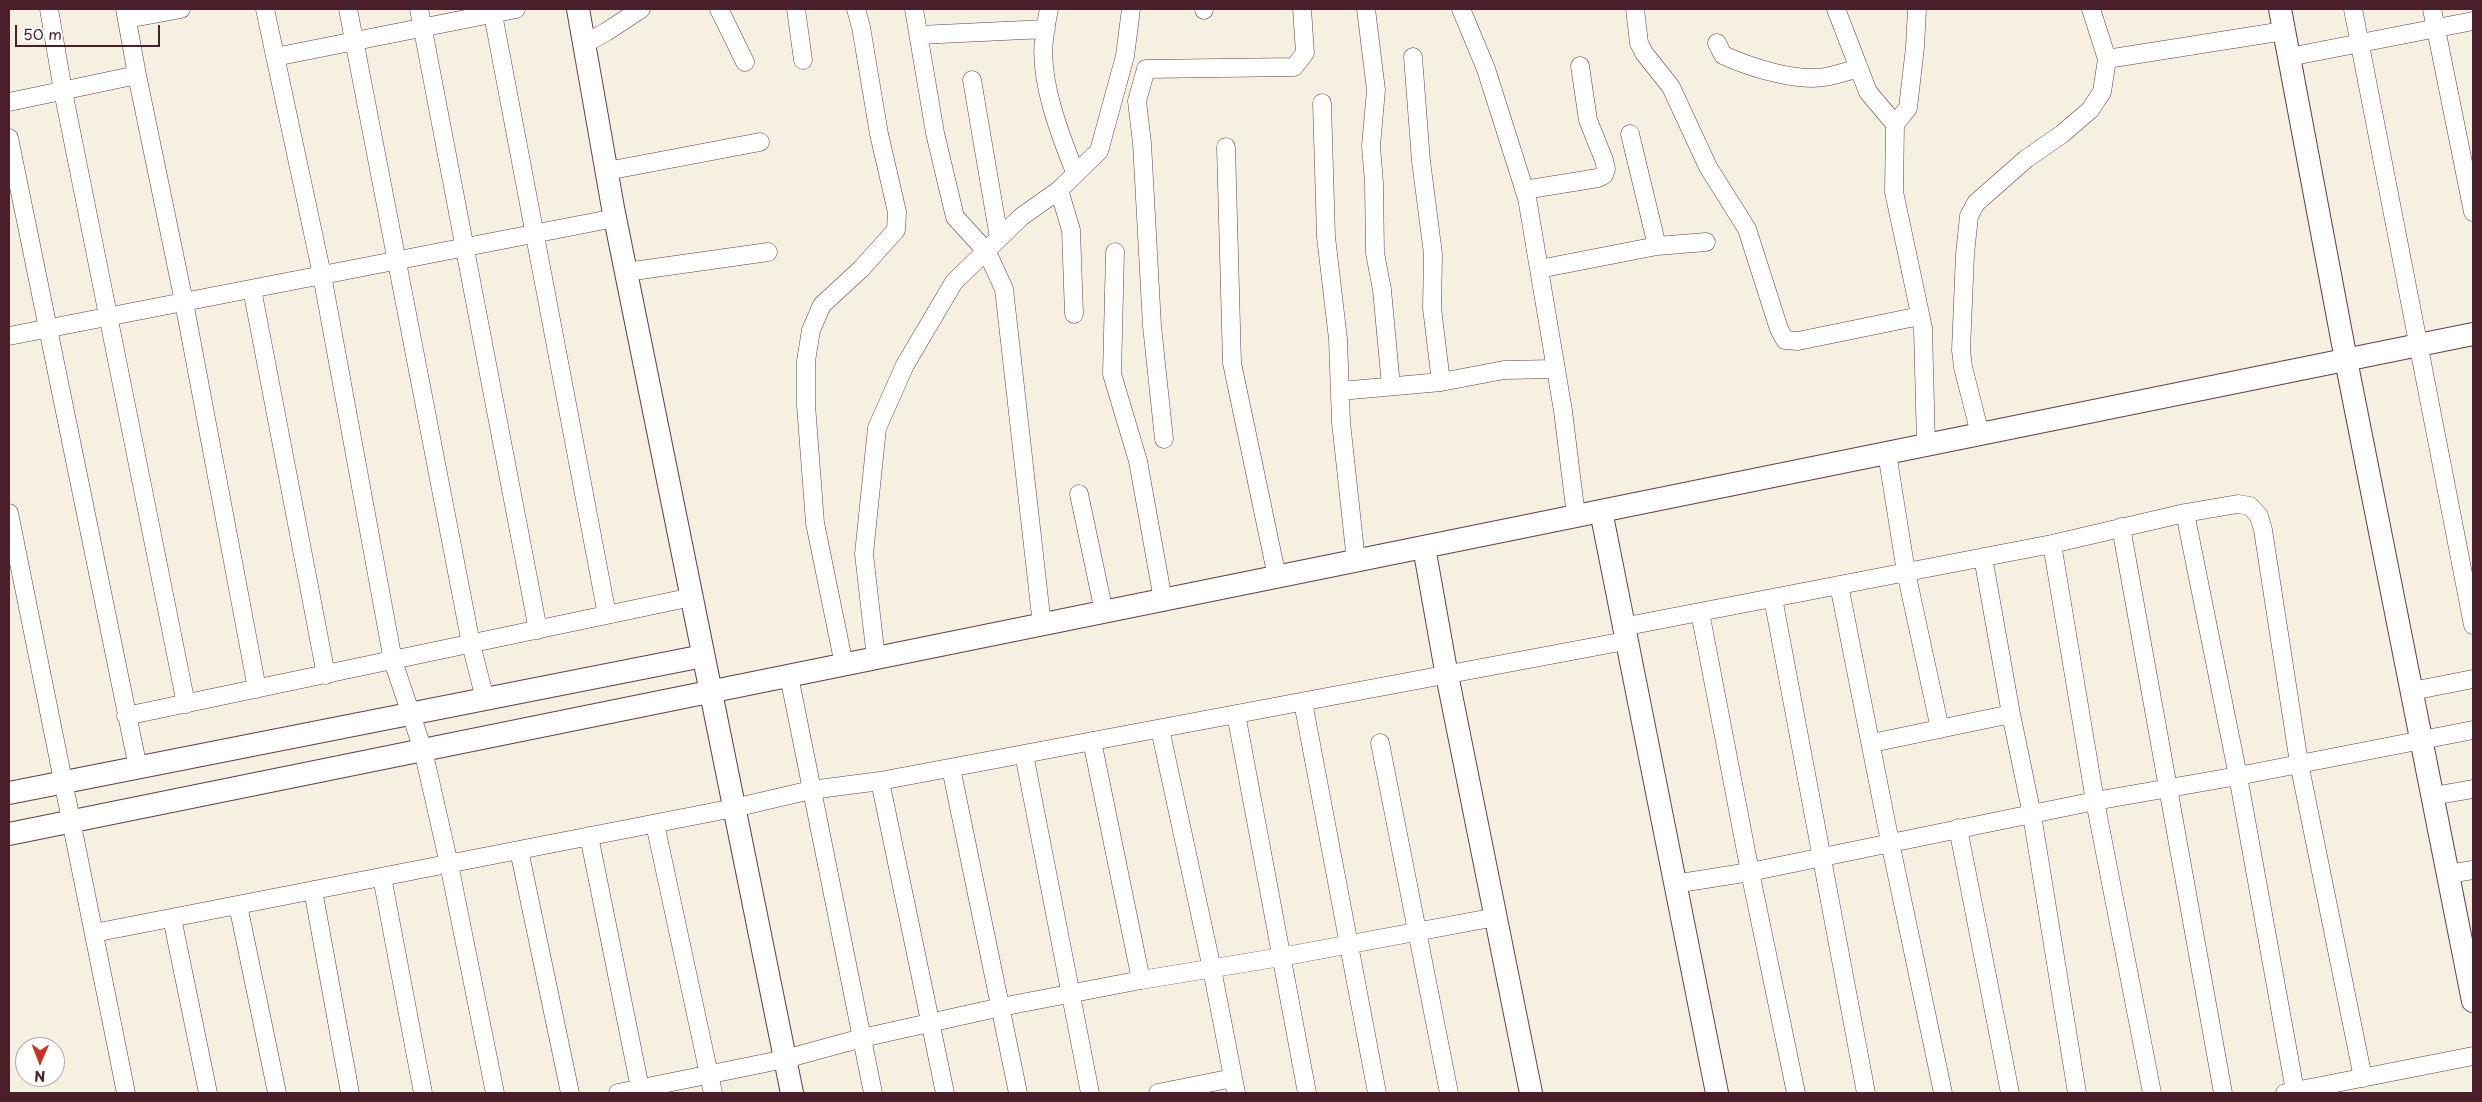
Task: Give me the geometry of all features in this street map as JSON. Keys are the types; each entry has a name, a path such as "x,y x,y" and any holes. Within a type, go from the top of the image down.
{"street":[{"path":"49,9 63,91 110,317 186,704"},
{"path":"181,9 126,14 136,75 184,302 257,689"},
{"path":"265,9 322,275 393,661 423,750 449,864 496,1093"},
{"path":"348,9 471,644 485,699"},
{"path":"419,9 538,630"},
{"path":"275,57 423,28 492,11 516,9"},
{"path":"578,9 615,218 792,1093"},
{"path":"584,44 641,9"},
{"path":"719,9 745,62"},
{"path":"796,9 803,60"},
{"path":"844,665 815,523 806,405 806,361 811,330 822,305 861,269 896,230 897,212 879,134 862,27 856,9"},
{"path":"914,9 934,133 955,217 987,252 1004,288 1042,624"},
{"path":"1049,9 1043,41 1048,88 1056,122 1075,172"},
{"path":"876,658 864,554 877,428 905,365 954,282 1022,217 1059,190 1075,172 1099,152 1125,56 1130,9"},
{"path":"1164,439 1152,326 1138,101 1146,69 1294,67 1305,53 1302,9"},
{"path":"1366,9 1376,90 1370,146 1374,183 1375,253 1382,290 1391,386"},
{"path":"1461,9 1486,69 1524,190 1556,369 1576,516"},
{"path":"1635,9 1639,43 1644,54 1671,87 1708,167 1747,229 1785,340 1798,341 1920,316"},
{"path":"1836,9 1868,92 1895,124"},
{"path":"1917,9 1908,108 1895,124 1894,192 1922,328 1926,445"},
{"path":"1980,434 1963,367 1962,350 1965,254 1969,216 1976,203 1983,196 2026,159 2062,134 2090,110 2102,92 2107,59 2091,9"},
{"path":"2280,9 2346,360 2448,874 2467,937 2473,1001"},
{"path":"2353,9 2417,346 2473,625"},
{"path":"2432,9 2473,212"},
{"path":"492,11 607,615"},
{"path":"2289,57 2473,21"},
{"path":"919,35 1046,28"},
{"path":"2107,59 2284,30"},
{"path":"1717,43 1722,55 1742,64 1776,74 1823,77 1859,68"},
{"path":"1413,56 1421,161 1433,254 1432,308 1441,382"},
{"path":"1524,190 1598,178 1604,175 1606,169 1604,160 1588,120 1580,66"},
{"path":"9,102 136,75"},
{"path":"972,80 999,238"},
{"path":"1322,103 1326,237 1338,339 1341,422 1356,561"},
{"path":"1630,134 1657,246"},
{"path":"9,138 138,768"},
{"path":"607,171 760,142"},
{"path":"1226,147 1232,363 1277,577"},
{"path":"1059,190 1071,230 1074,314"},
{"path":"9,336 615,218"},
{"path":"1539,269 1657,246 1706,242"},
{"path":"626,272 768,252"},
{"path":"1115,252 1112,374 1138,461 1163,600"},
{"path":"252,289 326,675"},
{"path":"9,834 2473,334"},
{"path":"1340,391 1441,382 1504,370 1556,369"},
{"path":"1886,453 1906,572 1940,729"},
{"path":"1079,494 1104,612"},
{"path":"94,933 655,824 811,790 880,781 1447,675 1624,634 1700,612 2052,544 2185,513 2238,504 2250,506 2258,516 2263,530 2299,763 2363,1078"},
{"path":"1601,511 1717,1093"},
{"path":"9,513 126,1093"},
{"path":"2185,513 2238,776 2290,1092 2473,1056"},
{"path":"2120,528 2223,1093"},
{"path":"2052,544 2095,801 2152,1093"},
{"path":"1424,547 1447,675 1531,1093"},
{"path":"1983,557 2011,714 2032,815 2078,1093"},
{"path":"1839,585 1872,743 1890,842 1943,1093"},
{"path":"126,716 692,598"},
{"path":"1773,598 1866,1093"},
{"path":"1700,612 1750,872 1796,1093"},
{"path":"9,793 703,656"},
{"path":"789,676 873,1093"},
{"path":"2412,691 2473,679"},
{"path":"1303,702 1377,1093"},
{"path":"1236,714 1307,1093"},
{"path":"1872,743 2011,714"},
{"path":"1160,729 1212,969 1234,1086 1162,1093"},
{"path":"1674,884 1750,872 2095,801 2238,776 2473,730"},
{"path":"1092,741 1141,980"},
{"path":"1380,743 1449,1093"},
{"path":"1024,754 1069,994 1090,1093"},
{"path":"951,768 1018,1093"},
{"path":"880,781 945,1093"},
{"path":"2433,796 2473,789"},
{"path":"655,824 713,1093"},
{"path":"1958,828 2010,1093"},
{"path":"589,836 640,1091"},
{"path":"519,850 570,1093"},
{"path":"2448,874 2473,870"},
{"path":"382,877 423,1093"},
{"path":"313,890 350,1093"},
{"path":"238,905 277,1093"},
{"path":"618,1093 640,1091 709,1074 785,1059 862,1038 1069,994 1496,917"},
{"path":"172,918 208,1093"}]}
